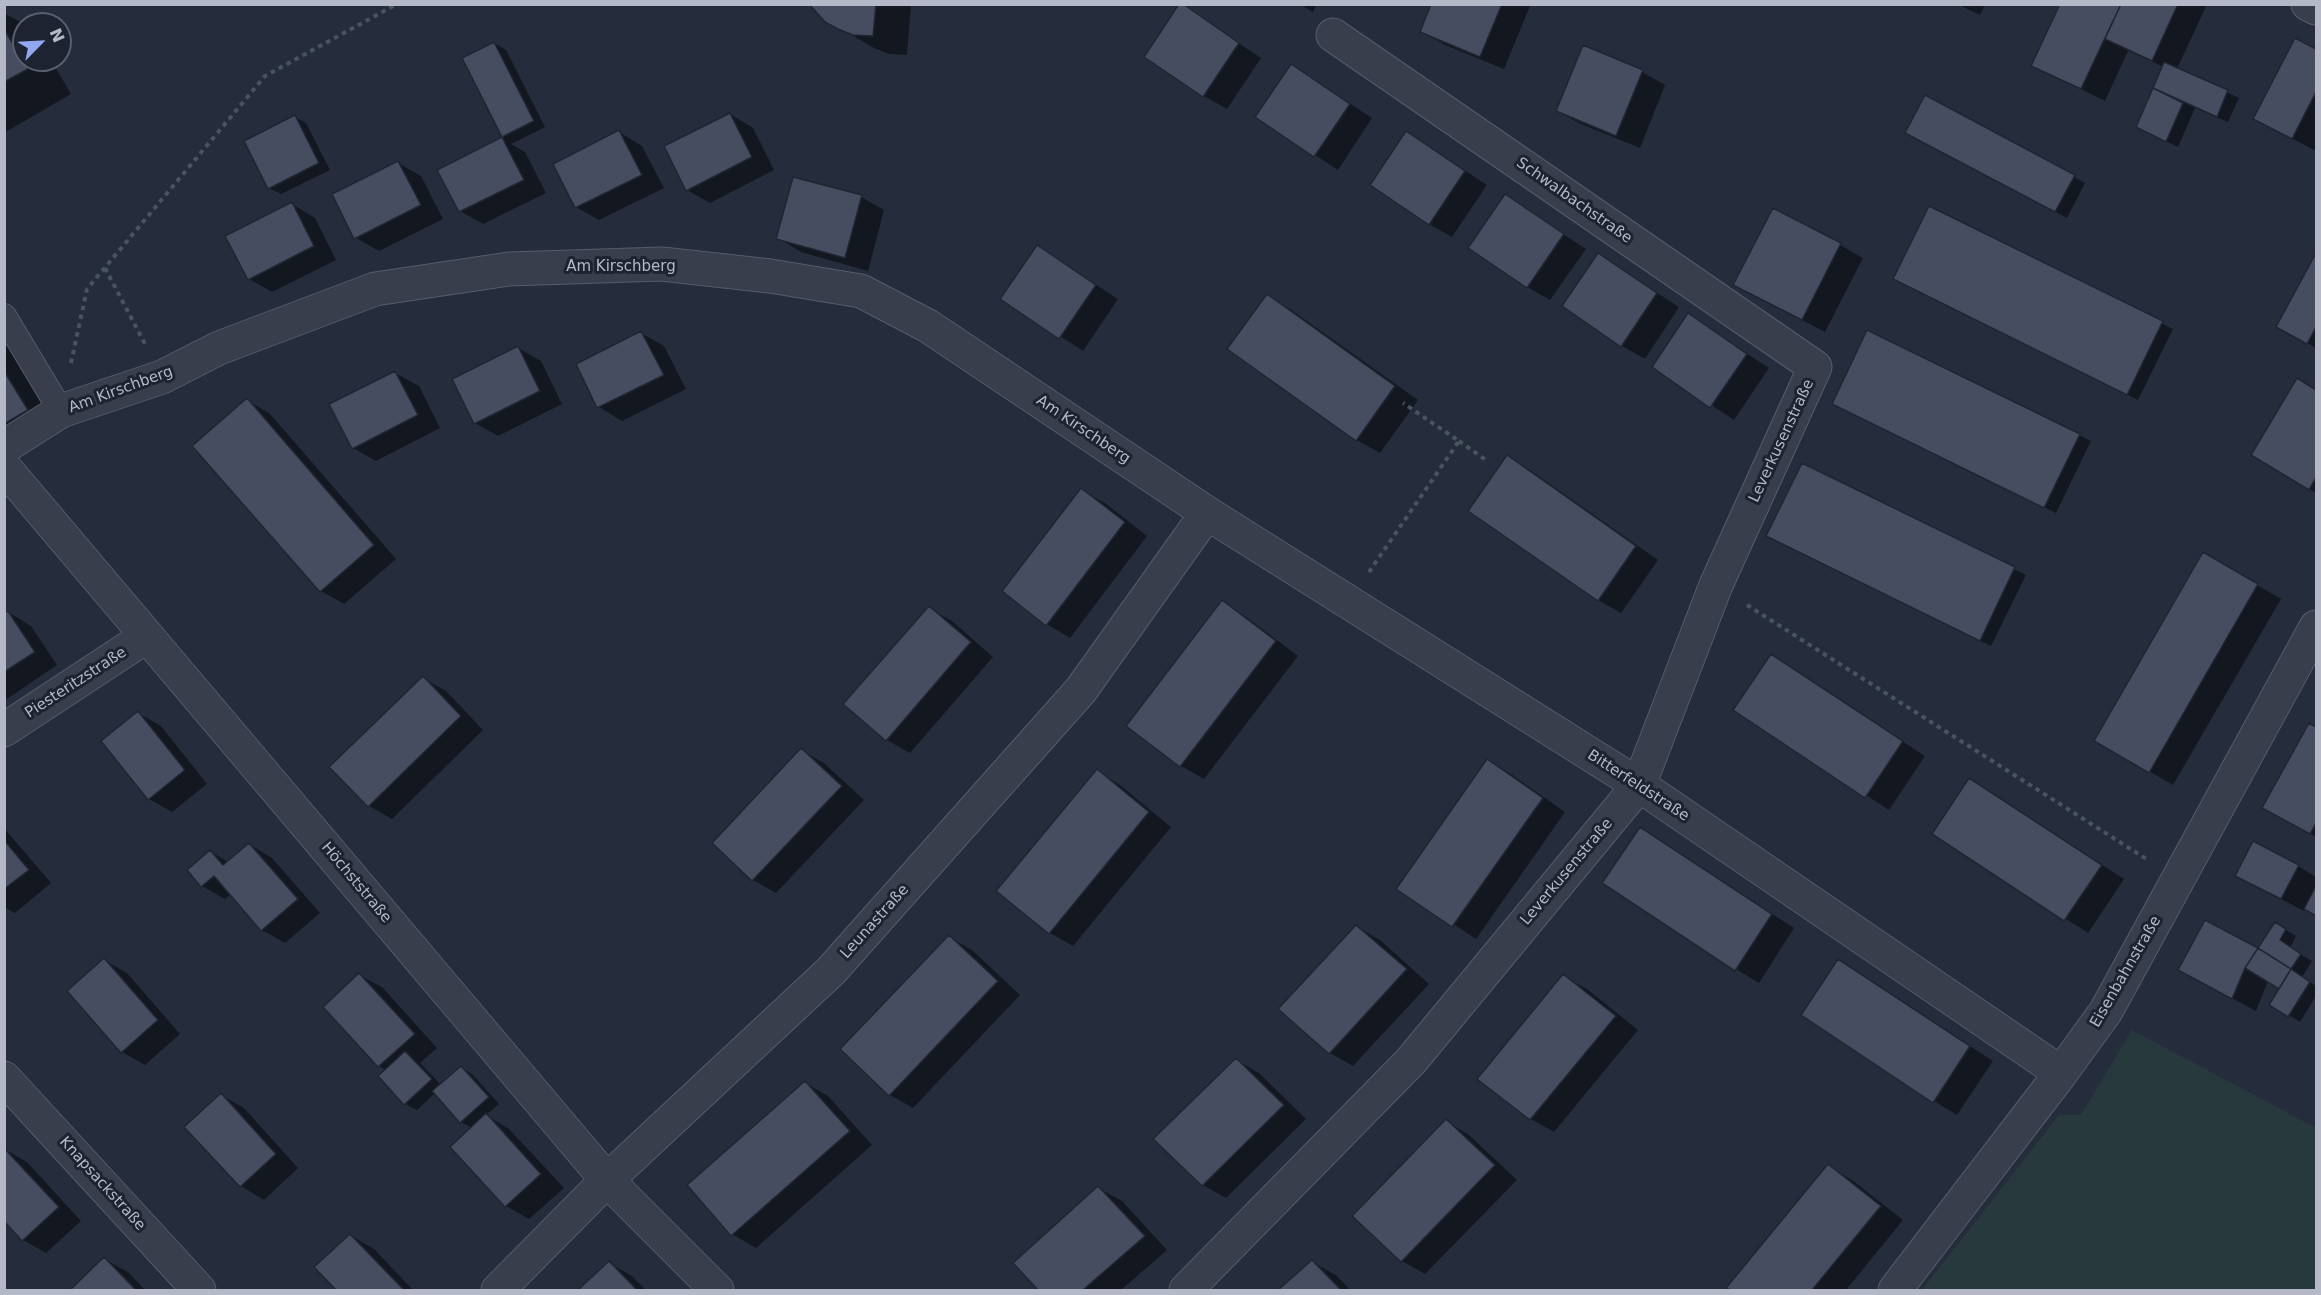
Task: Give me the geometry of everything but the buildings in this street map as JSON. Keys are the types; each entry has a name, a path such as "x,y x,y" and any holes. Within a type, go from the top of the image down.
{"street":[{"path":"2308,4 2316,8"},
{"name":"Schwalbachstraße","path":"1332,35 1815,367"},
{"name":"Am Kirschberg","path":"4,447 61,411 162,377 219,348 375,289 509,269 662,264 770,276 861,291 928,326 1207,513"},
{"name":"Leverkusenstraße","path":"1186,1290 1200,1279 1411,1061 1639,785 1716,585 1815,367"},
{"name":"Höchststraße","path":"4,466 607,1180 717,1290"},
{"name":"Bitterfeldstraße","path":"1207,513 1639,785 2061,1073"},
{"name":"Leunastraße","path":"498,1290 607,1180 831,971 1081,690 1207,513"},
{"name":"Eisenbahnstraße","path":"1895,1290 2106,1011 2316,627"},
{"name":"Piesteritzstraße","path":"4,730 147,636"},
{"name":"Knapsackstraße","path":"4,1078 199,1290"}],"lane":[{"path":"4,316 61,411"}],"path":[{"path":"61,411 87,289 265,76 397,4"},
{"path":"105,268 162,377"},
{"path":"1403,403 1486,460"},
{"path":"1348,602 1459,441"},
{"path":"1716,585 2178,880"}],"shaded area":[{"path":"2132,1030 2316,1128 2316,1290 1922,1290 2059,1115 2081,1115"}]}
